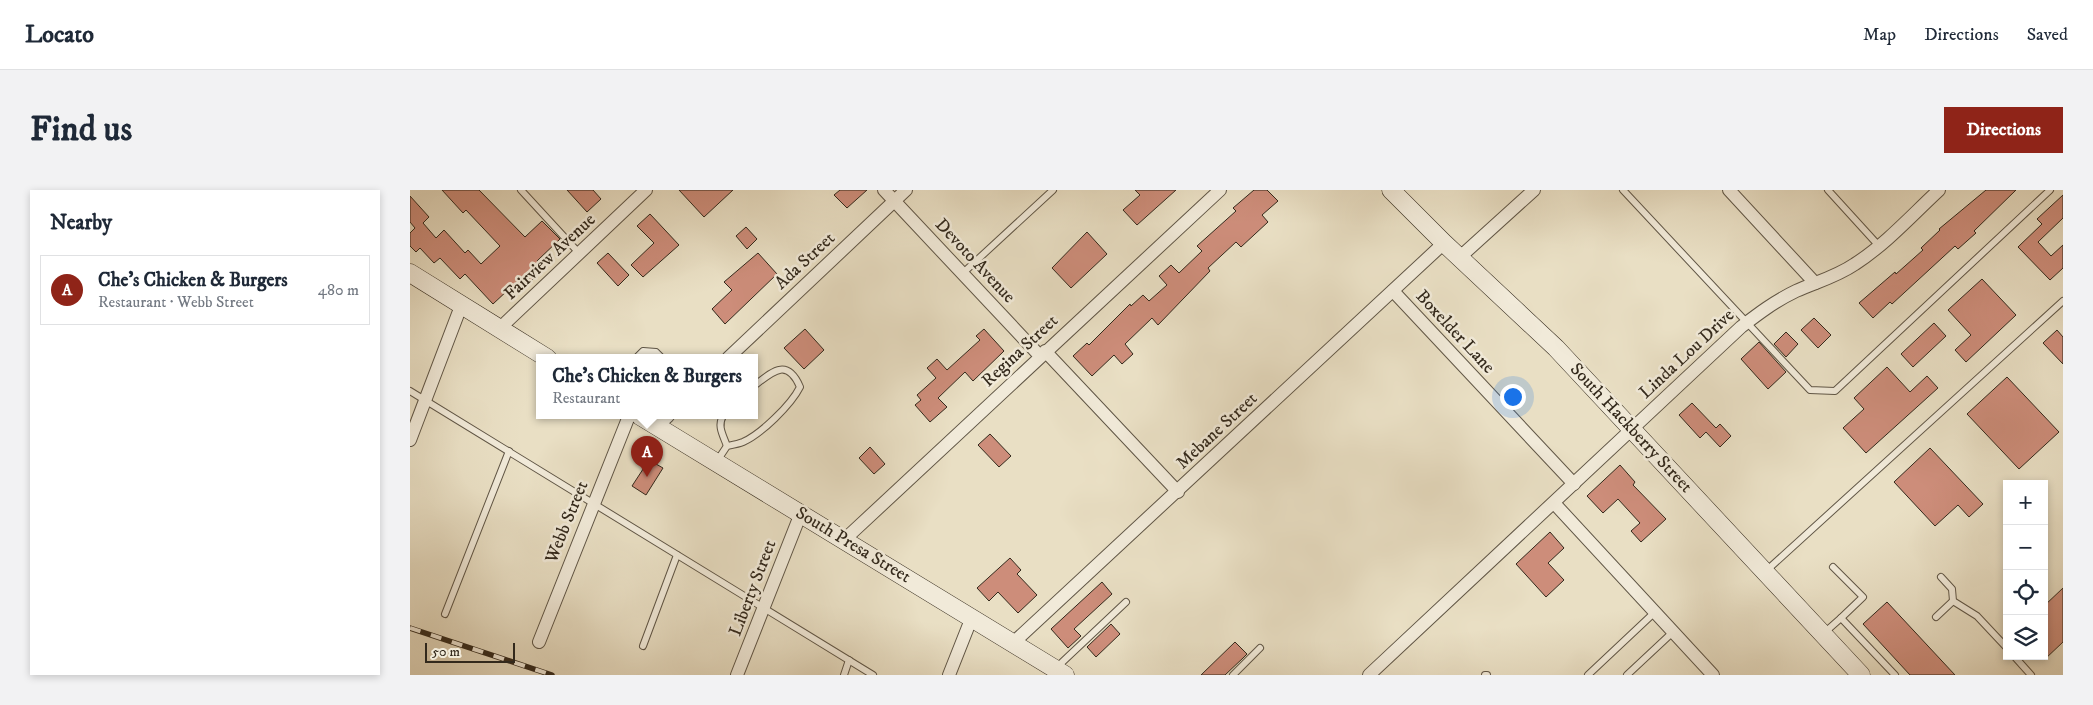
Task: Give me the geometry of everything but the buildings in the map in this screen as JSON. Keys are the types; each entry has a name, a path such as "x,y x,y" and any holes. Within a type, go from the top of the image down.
{"main road":[{"name":"South Hackberry Street","path":"1392,190 1444,243 1556,348 1861,675"},
{"path":"410,273 542,354"},
{"name":"South Presa Street","path":"662,421 717,462 1060,672"}],"street":[{"name":"Fairview Avenue","path":"500,328 646,190"},
{"name":"Devoto Avenue","path":"884,190 1178,492"},
{"name":"Ada Street","path":"732,354 906,190"},
{"name":"Regina Street","path":"844,540 1220,190"},
{"path":"1460,258 1534,190"},
{"path":"1729,190 1815,283"},
{"name":"Linda Lou Drive","path":"1369,675 1747,322 1773,303 1837,275 1855,265 1879,246 1937,191"},
{"name":"Mebane Street","path":"1014,643 1444,243"},
{"name":"Boxelder Lane","path":"1393,291 1574,484"},
{"path":"410,440 461,306"},
{"name":"Webb Street","path":"539,642 628,419"},
{"path":"1554,503 1713,675"},
{"name":"Liberty Street","path":"737,675 801,513"},
{"path":"949,675 972,617"}],"lane":[{"path":"521,190 579,253"},
{"path":"963,273 1052,190"},
{"path":"1623,190 1810,390 1836,391 2050,190"},
{"path":"1828,190 1879,246"},
{"path":"1766,572 2063,300"},
{"path":"639,354 642,351 656,352 658,354"},
{"path":"717,462 727,446 741,443 751,437 794,398 800,387 796,377 786,370 775,370 758,383"},
{"path":"410,391 874,675"},
{"path":"721,419 720,429 727,446"},
{"path":"445,614 509,451"},
{"path":"643,646 677,554"},
{"path":"1823,634 1863,598 1834,567"},
{"path":"1942,577 1952,589 1953,601"},
{"path":"1936,617 1953,601"},
{"path":"1953,601 1978,616 2003,644"},
{"path":"1060,672 1126,602"},
{"path":"1588,675 1655,612"},
{"path":"1841,618 1895,675"},
{"path":"1627,675 1673,632"},
{"path":"1233,675 1260,648"},
{"path":"844,675 849,660"},
{"path":"2018,660 2031,675"}],"railway":[{"path":"410,628 552,675"}],"place":[{"name":"Che's Chicken & Burgers","path":"647,477"}]}
